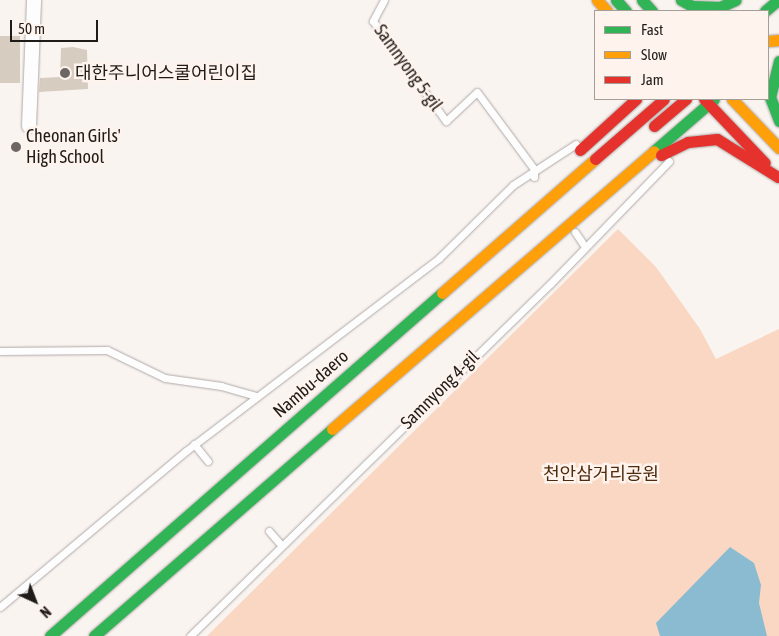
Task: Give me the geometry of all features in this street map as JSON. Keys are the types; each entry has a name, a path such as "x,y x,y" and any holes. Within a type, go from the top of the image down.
{"main road":[{"path":"597,0 606,10"},
{"path":"616,0 625,10"},
{"path":"642,0 651,10"},
{"path":"681,0 692,6 720,7 736,0"},
{"path":"737,10 750,0"},
{"path":"767,10 778,0"},
{"path":"769,51 779,41"},
{"path":"779,61 770,97 779,121"},
{"path":"595,137 620,100"},
{"path":"535,190 635,100"},
{"name":"Nambu-daero","path":"50,636 663,100"},
{"path":"641,138 685,100"},
{"path":"733,100 779,148"},
{"path":"93,636 709,101 779,177"},
{"path":"626,172 688,142 717,139 779,177"},
{"path":"439,274 461,255"},
{"path":"65,623 129,554 199,488"},
{"path":"93,636 205,521"}],"street":[{"path":"29,126 34,0"}],"lane":[{"name":"Samnyong 5-gil","path":"384,0 373,21 446,121 477,92 534,173"},
{"path":"0,607 194,444 439,258 534,173 595,137"},
{"name":"Samnyong 4-gil","path":"190,636 585,247 688,142"},
{"path":"575,232 585,247"},
{"path":"0,351 107,350 165,378 221,386 256,396"},
{"path":"194,444 208,461"},
{"path":"269,531 282,545"}],"green space":[{"name":"천안삼거리공원","path":"618,229 656,267 700,329 716,359 779,329 779,636 207,636"}],"water":[{"path":"730,547 754,563 761,585 759,603 767,636 660,636 656,623"}],"building":[{"path":"0,36 20,36 20,83 0,83"},
{"path":"73,47 87,50 88,89 39,92 40,78 60,77 61,48"}],"traffic: fast":[{"path":"616,0 625,10"},
{"path":"642,0 651,10"},
{"path":"681,0 692,6 720,7 736,0"},
{"path":"766,10 778,0"},
{"path":"779,61 770,97 779,121"},
{"path":"654,151 713,100"},
{"path":"50,636 442,293"},
{"path":"94,636 332,429"}],"traffic: slow":[{"path":"597,0 606,10"},
{"path":"769,41 779,40"},
{"path":"733,100 779,148"},
{"path":"332,429 654,151"},
{"path":"442,293 595,159"}],"traffic: jam":[{"path":"580,150 635,100"},
{"path":"595,159 663,100"},
{"path":"654,126 685,100"},
{"path":"705,100 765,163"},
{"path":"661,155 688,142 717,139 778,177"}],"place":[{"name":"대한주니어스쿨어린이집","path":"65,73"},
{"name":"Cheonan Girls' High School","path":"16,147"}]}
